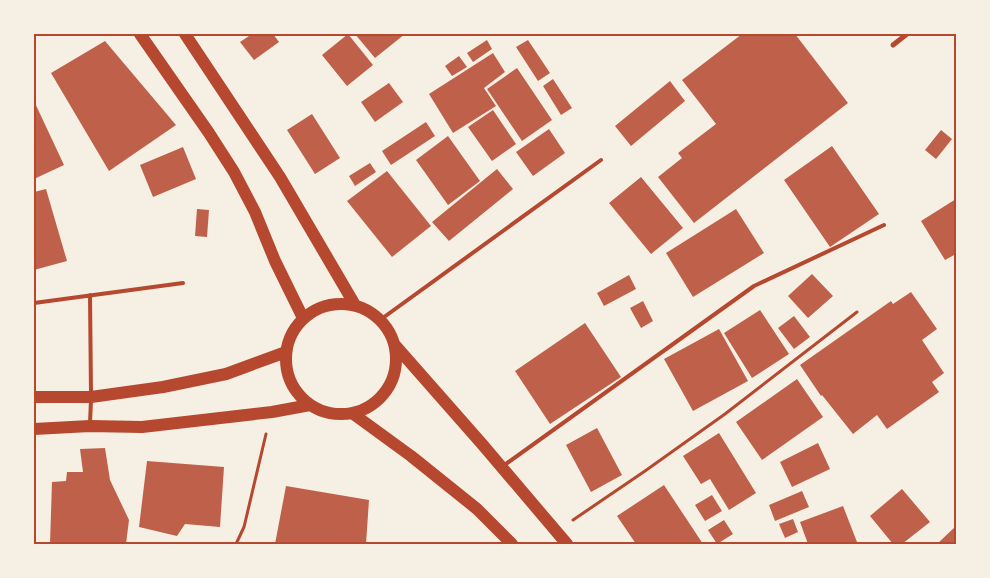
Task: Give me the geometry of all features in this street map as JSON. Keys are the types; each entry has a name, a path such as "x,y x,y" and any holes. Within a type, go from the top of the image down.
{"main road":[{"path":"140,34 234,172 255,212 275,260 303,318"},
{"path":"185,34 280,176 355,305"},
{"path":"334,304 355,305 368,311 380,320 389,331 394,344 396,366 388,388 372,404 352,413 329,413 310,405 296,392 289,377 286,352 291,337 303,318 314,311 334,304"},
{"path":"394,344 567,544"},
{"path":"34,397 91,397 163,387 226,374 286,352"},
{"path":"34,429 90,426 142,427 272,412 310,405"},
{"path":"352,413 411,456 477,509 512,544"}],"street":[{"path":"893,45 907,34"}],"lane":[{"path":"380,320 601,160"},
{"path":"502,468 754,286 884,225"},
{"path":"34,303 183,282"},
{"path":"90,296 90,426"}],"path":[{"path":"555,531 645,471 725,414 857,312"},
{"path":"236,544 244,527 272,412"}],"building":[{"path":"252,34 273,34 279,42 254,60 240,42"},
{"path":"348,34 373,65 347,86 322,55"},
{"path":"355,34 405,34 375,58"},
{"path":"742,34 795,34 848,103 694,223 658,177 682,158 678,153 716,124 682,80"},
{"path":"487,40 492,49 473,62 467,53"},
{"path":"528,40 550,73 538,81 516,47"},
{"path":"105,41 176,125 109,171 51,73"},
{"path":"493,53 505,72 484,88 496,106 453,133 429,94"},
{"path":"459,56 467,67 452,76 445,66"},
{"path":"517,68 552,120 522,141 487,89"},
{"path":"553,79 572,108 561,115 543,86"},
{"path":"670,81 685,101 631,146 615,126"},
{"path":"389,83 403,102 375,122 361,102"},
{"path":"34,101 64,165 34,179"},
{"path":"493,110 516,144 492,161 468,127"},
{"path":"312,114 340,158 315,174 287,130"},
{"path":"426,122 435,136 391,165 382,151"},
{"path":"549,129 565,153 533,176 516,152"},
{"path":"941,130 952,139 936,159 925,150"},
{"path":"448,136 480,181 448,205 416,160"},
{"path":"832,146 879,214 830,247 784,180"},
{"path":"183,147 196,179 153,197 140,165"},
{"path":"370,163 376,172 355,186 349,176"},
{"path":"497,169 513,189 449,241 432,222"},
{"path":"387,171 431,226 392,257 347,201"},
{"path":"641,177 683,228 651,254 609,203"},
{"path":"46,189 67,261 34,270 34,192"},
{"path":"956,199 956,254 945,260 921,221"},
{"path":"197,209 209,210 207,237 195,236"},
{"path":"736,209 764,253 693,297 666,253"},
{"path":"812,274 833,296 808,318 788,296"},
{"path":"629,275 636,289 604,306 597,293"},
{"path":"911,292 937,329 922,340 944,373 932,382 939,392 887,429 877,415 853,434 821,396 800,365 891,301 893,304"},
{"path":"643,301 653,321 641,328 630,308"},
{"path":"760,310 789,354 752,378 724,333"},
{"path":"794,316 810,337 794,349 778,328"},
{"path":"585,323 621,377 550,424 515,371"},
{"path":"719,329 748,381 693,411 664,359"},
{"path":"797,379 823,417 762,460 736,422"},
{"path":"597,428 622,475 591,492 566,445"},
{"path":"719,433 756,493 729,510 710,479 701,484 683,456"},
{"path":"818,443 830,469 792,487 780,462"},
{"path":"105,448 110,480 129,520 126,544 50,544 52,482 66,481 67,472 83,472 80,449"},
{"path":"147,461 224,467 220,527 185,524 177,536 139,527"},
{"path":"664,485 703,544 636,544 617,516"},
{"path":"286,486 369,500 366,544 275,544"},
{"path":"902,489 930,522 902,544 893,544 870,516"},
{"path":"802,491 809,507 775,521 769,505"},
{"path":"712,495 722,511 705,521 695,505"},
{"path":"843,506 857,542 852,544 808,544 800,522"},
{"path":"793,519 798,532 785,538 779,524"},
{"path":"724,520 733,534 717,544 708,530"},
{"path":"956,526 956,544 937,544"}]}
